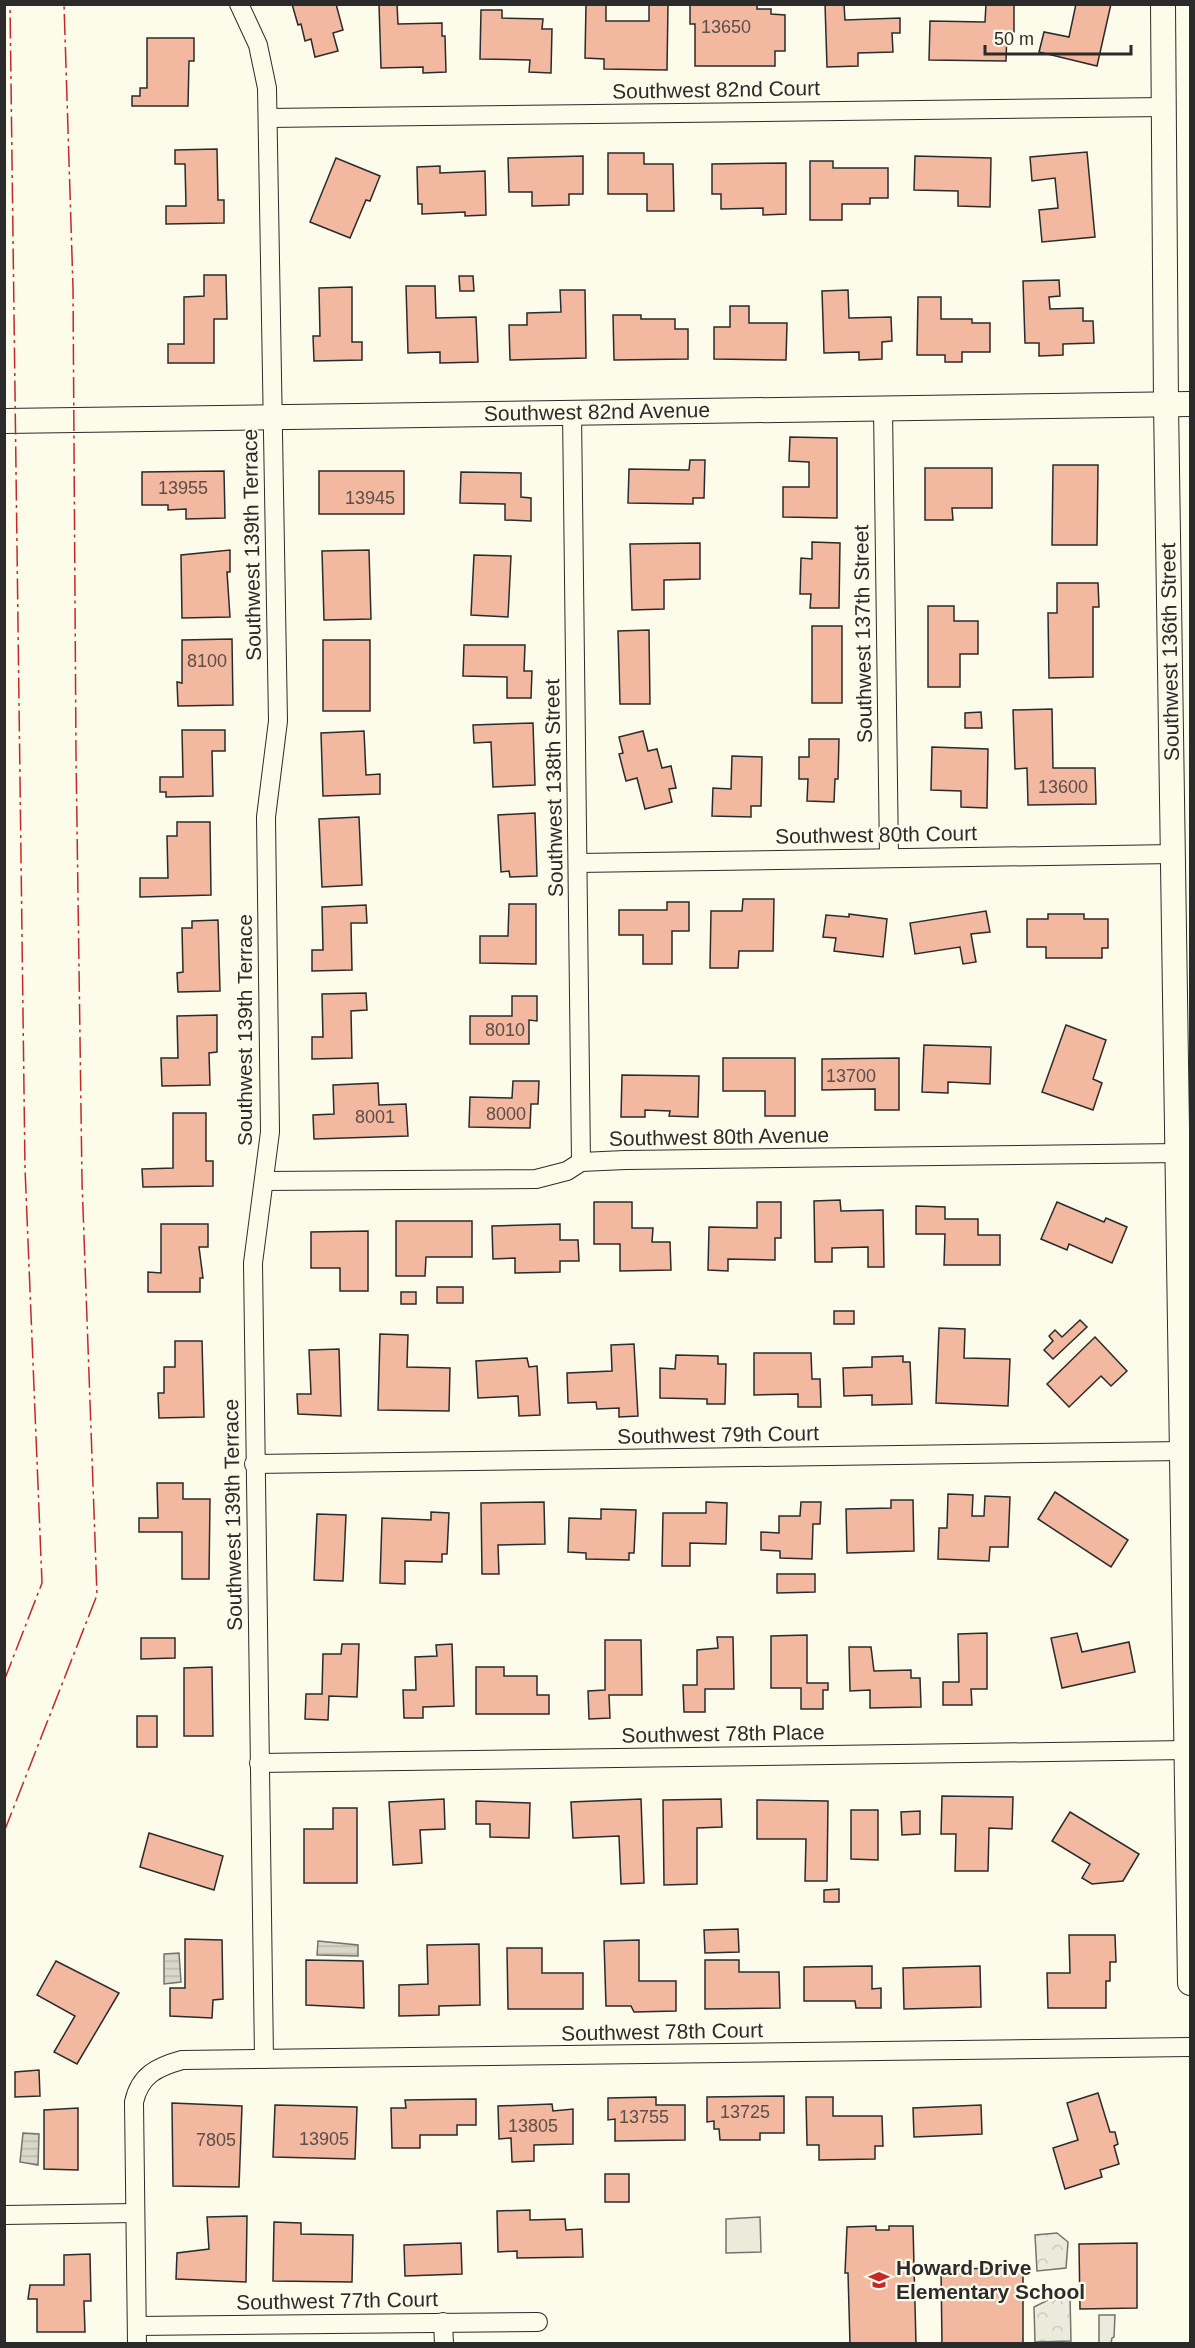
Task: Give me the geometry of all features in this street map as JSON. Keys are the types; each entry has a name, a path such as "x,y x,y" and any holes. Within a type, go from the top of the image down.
{"street":[{"name":"Southwest 139th Terrace","path":"239,4 258,45 265,68 268,118 278,721 266,817 270,1132 254,1236 253,1263 264,2060"},
{"name":"Southwest 136th Street","path":"1163,4 1166,404 1174,854 1183,1002 1179,1153 1183,1451 1188,1599 1187,1750 1191,1983"},
{"name":"Southwest 82nd Court","path":"268,118 1164,107"},
{"name":"Southwest 82nd Avenue","path":"4,421 1191,404"},
{"name":"Southwest 137th Street","path":"883,409 889,857"},
{"name":"Southwest 138th Street","path":"572,412 581,1162"},
{"name":"Southwest 80th Court","path":"578,863 1174,854"},
{"name":"Southwest 80th Avenue","path":"264,1181 536,1179 567,1171 581,1162 1179,1153"},
{"name":"Southwest 79th Court","path":"254,1464 1183,1451"},
{"name":"Southwest 78th Place","path":"259,1763 1187,1750"},
{"name":"Southwest 78th Court","path":"135,2213 132,2112 141,2082 156,2069 182,2060 1191,2047"},
{"path":"4,2215 135,2213 137,2335"},
{"path":"443,2322 444,2343"},
{"name":"Southwest 77th Court","path":"137,2335 443,2322 538,2322"}],"green space":[{"path":"760,2217 761,2252 726,2253 726,2219"},
{"path":"1057,2233 1068,2242 1066,2268 1037,2271 1035,2235"},
{"path":"1062,2293 1070,2296 1071,2341 1035,2342 1034,2307"},
{"path":"1099,2315 1115,2315 1114,2337 1111,2343 1099,2343"}],"shaded area":[{"path":"318,1941 358,1945 358,1956 317,1955"},
{"path":"179,1953 181,1982 164,1984 164,1954"},
{"path":"23,2133 39,2134 38,2165 20,2162"}],"building":[{"path":"292,4 336,4 343,30 333,33 338,51 315,57 311,39 305,41 301,24 298,25"},
{"path":"379,4 397,4 398,24 442,23 442,36 445,36 446,72 423,73 423,67 381,68"},
{"path":"586,4 606,4 606,21 649,21 649,4 668,4 667,70 604,69 604,59 585,58"},
{"path":"690,4 757,4 757,9 771,9 771,14 785,15 785,51 775,51 775,66 695,66 695,24 690,24"},
{"path":"825,4 844,4 845,20 900,18 900,33 892,33 893,52 858,53 858,66 827,67"},
{"path":"986,4 1014,4 1014,32 1007,32 1006,61 929,60 930,21 985,22"},
{"path":"1076,4 1111,4 1097,66 1039,52 1044,32 1069,37"},
{"path":"481,10 502,10 502,18 543,19 542,29 552,29 551,73 529,72 530,60 480,59"},
{"path":"147,38 194,38 194,61 189,61 188,106 132,106 132,96 140,96 140,88 147,88"},
{"path":"217,149 218,200 224,200 224,223 166,224 166,206 186,206 185,164 175,164 175,150"},
{"path":"1087,152 1095,237 1042,242 1039,210 1058,208 1055,178 1032,181 1030,157"},
{"path":"608,153 644,153 644,164 673,164 674,211 647,211 647,194 608,194"},
{"path":"583,156 583,194 569,194 569,205 532,206 532,192 509,192 508,158"},
{"path":"915,156 991,158 990,207 958,206 958,191 914,190"},
{"path":"336,158 380,176 370,201 366,200 350,238 310,222"},
{"path":"810,161 833,161 833,168 888,168 888,198 870,198 870,204 842,204 842,220 810,220"},
{"path":"786,163 786,214 763,215 763,208 721,209 721,194 712,194 712,164"},
{"path":"440,166 440,173 485,171 486,215 465,216 465,212 422,214 422,204 418,204 417,167"},
{"path":"204,275 226,275 227,319 214,319 214,363 168,363 168,344 184,344 184,297 204,296"},
{"path":"459,276 473,276 474,291 460,291"},
{"path":"1059,280 1060,296 1049,297 1050,309 1083,308 1083,321 1093,321 1094,343 1063,344 1063,355 1039,356 1039,343 1025,343 1023,281"},
{"path":"406,286 435,286 436,318 476,317 478,362 440,363 440,352 408,353"},
{"path":"352,287 352,342 362,342 362,360 314,361 313,336 320,336 319,288"},
{"path":"560,290 585,290 586,358 510,360 509,325 527,325 527,313 561,312"},
{"path":"848,290 849,318 891,317 892,341 882,342 882,359 859,360 859,352 824,353 822,291"},
{"path":"918,297 941,297 941,319 972,319 972,323 990,323 990,352 962,352 962,362 945,362 945,355 917,355"},
{"path":"730,306 749,306 749,323 787,323 786,360 714,359 714,327 730,327"},
{"path":"613,315 641,315 641,319 675,319 675,329 688,329 688,359 614,360"},
{"path":"790,437 837,438 837,518 783,517 783,487 809,487 809,462 789,461"},
{"path":"690,460 705,460 704,498 693,498 693,504 628,503 629,469 689,470"},
{"path":"1053,465 1098,465 1097,545 1052,545"},
{"path":"925,468 992,468 992,508 952,508 953,520 925,520"},
{"path":"224,471 225,518 186,519 186,509 168,510 168,505 142,505 142,472"},
{"path":"319,471 404,471 404,514 319,514"},
{"path":"461,472 521,473 521,497 531,498 531,521 505,520 505,504 460,503"},
{"path":"812,542 840,543 839,608 810,608 811,594 800,594 801,558 812,559"},
{"path":"700,543 700,579 664,580 664,609 632,610 630,544"},
{"path":"230,550 230,572 227,572 230,617 182,618 181,555"},
{"path":"369,550 371,619 324,620 322,551"},
{"path":"474,555 511,556 508,617 471,615"},
{"path":"1057,583 1098,583 1099,607 1093,607 1093,677 1049,678 1048,613 1057,613"},
{"path":"928,606 954,606 954,621 978,621 978,654 960,654 960,687 928,687"},
{"path":"812,626 842,626 842,703 812,703"},
{"path":"649,630 650,704 620,704 618,631"},
{"path":"232,639 233,705 178,706 177,682 182,683 182,640"},
{"path":"323,640 370,640 370,711 323,711"},
{"path":"464,645 525,645 524,671 532,671 531,698 507,698 507,677 463,676"},
{"path":"1052,709 1053,768 1095,768 1096,804 1028,805 1027,768 1015,769 1013,710"},
{"path":"981,712 982,728 965,728 965,713"},
{"path":"533,723 535,785 493,787 491,742 474,743 473,725"},
{"path":"182,730 225,730 225,751 212,751 213,796 166,797 166,792 160,792 160,777 183,777"},
{"path":"364,731 366,775 380,774 380,794 323,796 321,733"},
{"path":"643,731 648,751 657,749 662,768 671,766 676,788 669,789 672,802 645,809 637,778 626,781 619,754 623,753 619,737"},
{"path":"809,739 839,739 838,779 835,779 834,802 807,801 808,779 799,779 799,757 809,757"},
{"path":"932,747 988,749 987,808 961,807 961,791 931,790"},
{"path":"732,756 762,757 761,806 751,806 751,817 712,816 713,788 731,789"},
{"path":"535,813 537,876 510,877 509,871 501,872 498,815"},
{"path":"359,817 362,885 322,887 319,819"},
{"path":"177,822 210,822 211,895 140,897 140,878 168,878 167,836 177,836"},
{"path":"743,899 774,899 773,951 739,951 738,968 710,968 711,911 742,911"},
{"path":"667,902 689,902 689,931 672,931 672,964 643,964 643,935 619,935 619,910 667,910"},
{"path":"509,904 536,904 536,964 480,963 480,936 508,936"},
{"path":"366,905 367,923 351,923 352,970 312,971 312,950 323,950 322,907"},
{"path":"986,911 990,932 971,934 976,962 963,964 960,947 915,954 910,923"},
{"path":"849,914 887,919 883,957 834,951 836,938 823,937 826,915 849,917"},
{"path":"1048,914 1084,914 1084,919 1108,919 1108,948 1102,948 1102,958 1046,958 1046,947 1027,947 1027,919 1048,919"},
{"path":"218,920 220,991 178,992 177,973 183,972 182,928 192,928 192,921"},
{"path":"366,993 367,1010 351,1011 352,1058 312,1059 312,1037 323,1037 322,994"},
{"path":"512,996 537,996 537,1021 529,1020 529,1044 470,1044 470,1016 512,1016"},
{"path":"217,1015 217,1052 209,1053 210,1085 162,1086 161,1058 178,1058 177,1016"},
{"path":"1066,1025 1106,1040 1093,1079 1102,1083 1093,1110 1042,1092"},
{"path":"924,1045 991,1047 990,1084 948,1082 948,1093 922,1092"},
{"path":"723,1058 795,1058 795,1116 765,1116 765,1091 723,1091"},
{"path":"899,1058 899,1110 875,1110 875,1089 822,1090 822,1059"},
{"path":"622,1075 699,1076 698,1117 669,1116 670,1111 645,1110 645,1117 621,1117"},
{"path":"513,1081 539,1081 538,1104 531,1104 530,1128 469,1127 470,1097 512,1098"},
{"path":"378,1083 379,1105 406,1104 408,1136 314,1139 313,1115 334,1114 333,1085"},
{"path":"173,1113 206,1113 206,1161 213,1161 213,1186 143,1187 142,1169 173,1168"},
{"path":"840,1200 841,1211 883,1210 884,1267 868,1267 868,1247 832,1248 832,1262 815,1262 814,1201"},
{"path":"594,1202 632,1202 632,1228 653,1228 652,1242 670,1242 671,1270 620,1271 620,1244 594,1244"},
{"path":"757,1202 781,1202 781,1238 775,1238 775,1260 728,1259 728,1271 708,1270 709,1227 757,1228"},
{"path":"1057,1202 1104,1222 1106,1218 1127,1227 1112,1263 1069,1244 1067,1250 1041,1239"},
{"path":"916,1206 945,1207 945,1219 978,1219 978,1235 1000,1235 1000,1265 944,1265 945,1234 916,1234"},
{"path":"396,1221 472,1221 472,1257 426,1257 425,1276 396,1276"},
{"path":"161,1224 208,1224 208,1247 199,1247 203,1278 200,1278 200,1292 148,1292 148,1272 161,1273"},
{"path":"560,1224 560,1240 578,1240 579,1261 560,1261 560,1272 515,1273 515,1258 493,1259 492,1226"},
{"path":"368,1231 368,1291 340,1291 340,1268 311,1268 311,1232"},
{"path":"437,1287 463,1287 463,1303 437,1303"},
{"path":"401,1292 416,1292 416,1304 401,1304"},
{"path":"834,1311 854,1311 854,1324 834,1324"},
{"path":"1080,1320 1087,1327 1053,1359 1044,1350 1053,1341 1049,1336 1055,1330 1062,1337"},
{"path":"939,1328 965,1329 964,1358 1010,1359 1008,1406 936,1403"},
{"path":"380,1334 408,1335 407,1367 450,1368 449,1411 378,1410"},
{"path":"1095,1337 1127,1371 1111,1386 1101,1376 1069,1407 1047,1384"},
{"path":"175,1341 202,1341 204,1417 159,1418 158,1393 164,1393 164,1367 175,1367"},
{"path":"634,1344 638,1416 619,1417 619,1408 597,1409 596,1402 568,1403 567,1373 612,1371 611,1345"},
{"path":"339,1349 341,1416 298,1414 297,1394 311,1394 309,1350"},
{"path":"754,1353 811,1353 812,1379 820,1379 821,1407 798,1407 798,1394 754,1395"},
{"path":"676,1355 718,1356 718,1364 726,1364 725,1404 707,1404 707,1399 660,1398 660,1368 675,1369"},
{"path":"903,1356 903,1362 910,1362 912,1404 872,1405 872,1395 844,1396 843,1368 872,1367 872,1357"},
{"path":"527,1358 529,1367 537,1366 540,1415 519,1416 518,1396 478,1398 476,1361"},
{"path":"157,1483 183,1483 183,1499 210,1499 209,1579 182,1579 182,1532 139,1532 139,1518 158,1518"},
{"path":"1055,1492 1128,1540 1111,1567 1038,1519"},
{"path":"948,1494 973,1495 972,1516 984,1516 985,1496 1010,1497 1008,1547 990,1547 989,1561 938,1559 939,1528 947,1528"},
{"path":"891,1500 913,1500 914,1551 847,1553 846,1509 891,1508"},
{"path":"544,1502 545,1544 498,1545 499,1574 482,1574 481,1503"},
{"path":"706,1502 727,1503 726,1544 690,1543 690,1566 662,1566 663,1513 706,1513"},
{"path":"801,1502 821,1502 820,1524 813,1524 812,1559 780,1558 780,1551 761,1550 761,1532 779,1533 779,1516 800,1516"},
{"path":"601,1509 636,1510 634,1553 629,1553 629,1560 586,1559 586,1553 568,1552 569,1518 601,1519"},
{"path":"431,1512 449,1513 447,1554 442,1554 442,1562 405,1561 405,1584 380,1583 382,1518 431,1520"},
{"path":"317,1514 346,1515 343,1581 314,1580"},
{"path":"777,1574 815,1574 815,1592 777,1593"},
{"path":"987,1633 987,1689 971,1689 972,1705 943,1705 943,1682 959,1682 958,1634"},
{"path":"1077,1633 1082,1652 1129,1642 1135,1672 1062,1688 1051,1638"},
{"path":"807,1635 807,1683 828,1683 828,1690 823,1690 823,1709 801,1709 801,1688 771,1688 771,1636"},
{"path":"717,1637 733,1637 734,1689 705,1689 705,1712 684,1712 683,1685 697,1685 697,1650 718,1648"},
{"path":"141,1638 175,1638 175,1658 141,1659"},
{"path":"605,1640 641,1640 642,1695 609,1695 610,1718 589,1719 588,1691 605,1690"},
{"path":"342,1644 359,1644 357,1697 329,1696 328,1720 305,1719 306,1694 322,1694 323,1654 341,1654"},
{"path":"452,1644 454,1706 423,1707 423,1718 404,1718 403,1690 416,1690 415,1657 437,1656 436,1645"},
{"path":"849,1647 871,1647 874,1671 911,1670 911,1678 920,1678 921,1707 870,1708 870,1690 850,1691"},
{"path":"212,1667 213,1736 184,1736 184,1668"},
{"path":"476,1667 504,1667 504,1676 537,1676 537,1695 549,1695 549,1714 476,1714"},
{"path":"137,1716 157,1716 157,1747 137,1747"},
{"path":"942,1796 1013,1797 1012,1829 989,1828 988,1871 955,1871 956,1834 941,1834"},
{"path":"444,1799 445,1829 420,1830 422,1863 393,1865 389,1802"},
{"path":"641,1799 644,1883 621,1884 619,1836 573,1838 571,1802"},
{"path":"721,1799 722,1827 697,1828 697,1884 664,1885 663,1800"},
{"path":"757,1800 828,1801 827,1881 805,1881 806,1839 757,1839"},
{"path":"476,1801 530,1803 529,1838 490,1837 490,1824 476,1824"},
{"path":"333,1808 357,1808 357,1883 304,1883 304,1829 333,1829"},
{"path":"851,1810 878,1810 878,1860 851,1859"},
{"path":"920,1811 920,1834 902,1835 901,1812"},
{"path":"1070,1812 1139,1854 1123,1881 1092,1884 1082,1878 1090,1864 1052,1841"},
{"path":"149,1833 223,1856 214,1890 140,1867"},
{"path":"839,1889 839,1902 824,1902 824,1890"},
{"path":"738,1929 739,1952 705,1953 704,1930"},
{"path":"1069,1935 1115,1935 1116,1962 1110,1962 1110,1981 1106,1981 1106,2008 1048,2008 1047,1973 1070,1973"},
{"path":"185,1939 222,1940 223,1999 213,2000 212,2018 170,2016 170,1988 185,1988"},
{"path":"639,1940 639,1981 676,1981 676,2011 634,2012 631,2006 606,2006 604,1941"},
{"path":"479,1944 480,2005 439,2006 439,2015 399,2016 399,1985 428,1984 427,1945"},
{"path":"507,1948 542,1948 542,1973 583,1973 583,2009 508,2009"},
{"path":"306,1960 363,1961 364,2008 306,2005"},
{"path":"705,1960 739,1960 739,1972 779,1972 780,2008 705,2009"},
{"path":"56,1961 119,1993 77,2064 54,2052 75,2016 37,1995"},
{"path":"872,1966 872,1989 881,1988 881,2008 856,2008 855,2001 804,2001 804,1967"},
{"path":"980,1966 981,2007 904,2009 903,1968"},
{"path":"39,2070 40,2096 15,2097 15,2072"},
{"path":"1098,2093 1110,2132 1115,2132 1118,2144 1114,2146 1119,2164 1100,2170 1102,2177 1065,2189 1053,2148 1078,2140 1067,2103"},
{"path":"784,2096 784,2133 760,2133 760,2140 720,2140 719,2129 714,2129 714,2121 707,2122 707,2097"},
{"path":"656,2097 656,2105 685,2105 685,2140 615,2141 615,2119 608,2120 608,2098"},
{"path":"806,2097 833,2097 833,2116 882,2116 883,2146 875,2146 875,2159 819,2160 819,2145 807,2145"},
{"path":"476,2099 476,2125 457,2125 457,2135 420,2135 420,2148 392,2148 391,2108 406,2108 405,2100"},
{"path":"172,2103 242,2106 239,2187 173,2186"},
{"path":"552,2104 553,2111 573,2109 573,2144 534,2145 534,2161 512,2162 511,2138 499,2139 498,2106"},
{"path":"275,2105 357,2107 355,2159 273,2157"},
{"path":"981,2105 982,2134 914,2137 913,2108"},
{"path":"78,2108 78,2170 44,2169 44,2110"},
{"path":"605,2174 629,2174 629,2202 605,2202"},
{"path":"530,2210 530,2220 565,2219 566,2230 582,2229 583,2257 517,2258 517,2251 498,2252 497,2211"},
{"path":"247,2216 246,2282 176,2279 177,2253 209,2249 207,2217"},
{"path":"274,2222 301,2223 301,2234 353,2235 352,2282 273,2281"},
{"path":"876,2226 876,2230 889,2230 889,2226 913,2226 916,2344 850,2344 848,2273 845,2273 847,2227"},
{"path":"461,2243 462,2274 405,2276 404,2245"},
{"path":"1137,2243 1137,2308 1080,2309 1079,2244"},
{"path":"90,2254 91,2301 84,2301 85,2332 37,2332 37,2299 28,2299 30,2285 64,2285 64,2255"},
{"path":"1023,2268 1023,2344 942,2344 941,2269"}],"power":[{"path":"4,1681 42,1583 25,1168 10,4"},
{"path":"4,1832 97,1595 82,1181 73,287 64,4"}],"place":[{"name":"Howard Drive Elementary School","path":"879,2280"}]}
